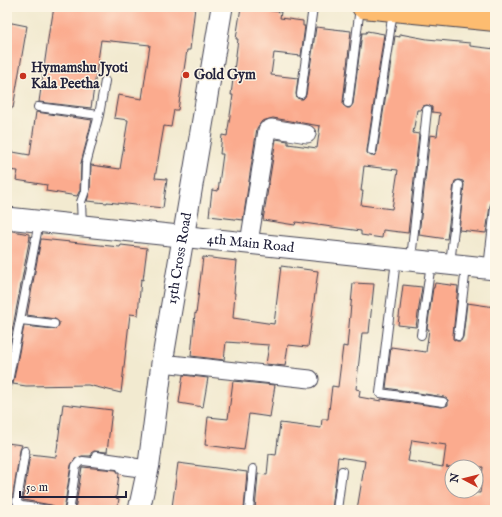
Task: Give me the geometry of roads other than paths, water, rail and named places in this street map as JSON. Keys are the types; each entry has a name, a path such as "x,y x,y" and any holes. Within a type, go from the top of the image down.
{"main road":[{"path":"363,7 393,10 448,11 495,20"}],"street":[{"name":"15th Cross Road","path":"140,510 151,466 162,363 222,7"},
{"path":"249,243 267,131 271,128 307,134"},
{"name":"4th Main Road","path":"7,218 492,269"},
{"path":"162,363 310,379"},
{"path":"125,466 151,466"}],"lane":[{"path":"301,94 313,7"},
{"path":"348,103 360,7"},
{"path":"372,151 393,10"},
{"path":"82,226 81,202 85,191 86,164 99,115 105,81"},
{"path":"38,107 99,115"},
{"path":"427,110 380,393 443,402"},
{"path":"421,335 449,264 459,185"},
{"path":"492,269 495,207"},
{"path":"7,387 39,221"},
{"path":"449,264 458,336"},
{"path":"21,320 54,324"},
{"path":"25,451 17,500 18,504 22,506 50,510"},
{"path":"96,456 151,466"},
{"path":"69,510 76,466 79,462 83,461 125,466"},
{"path":"248,510 253,469"},
{"path":"337,510 342,472"}],"place":[{"name":"Gold Gym","path":"186,75"},
{"name":"Hymamshu Jyoti Kala Peetha","path":"23,76"}]}
